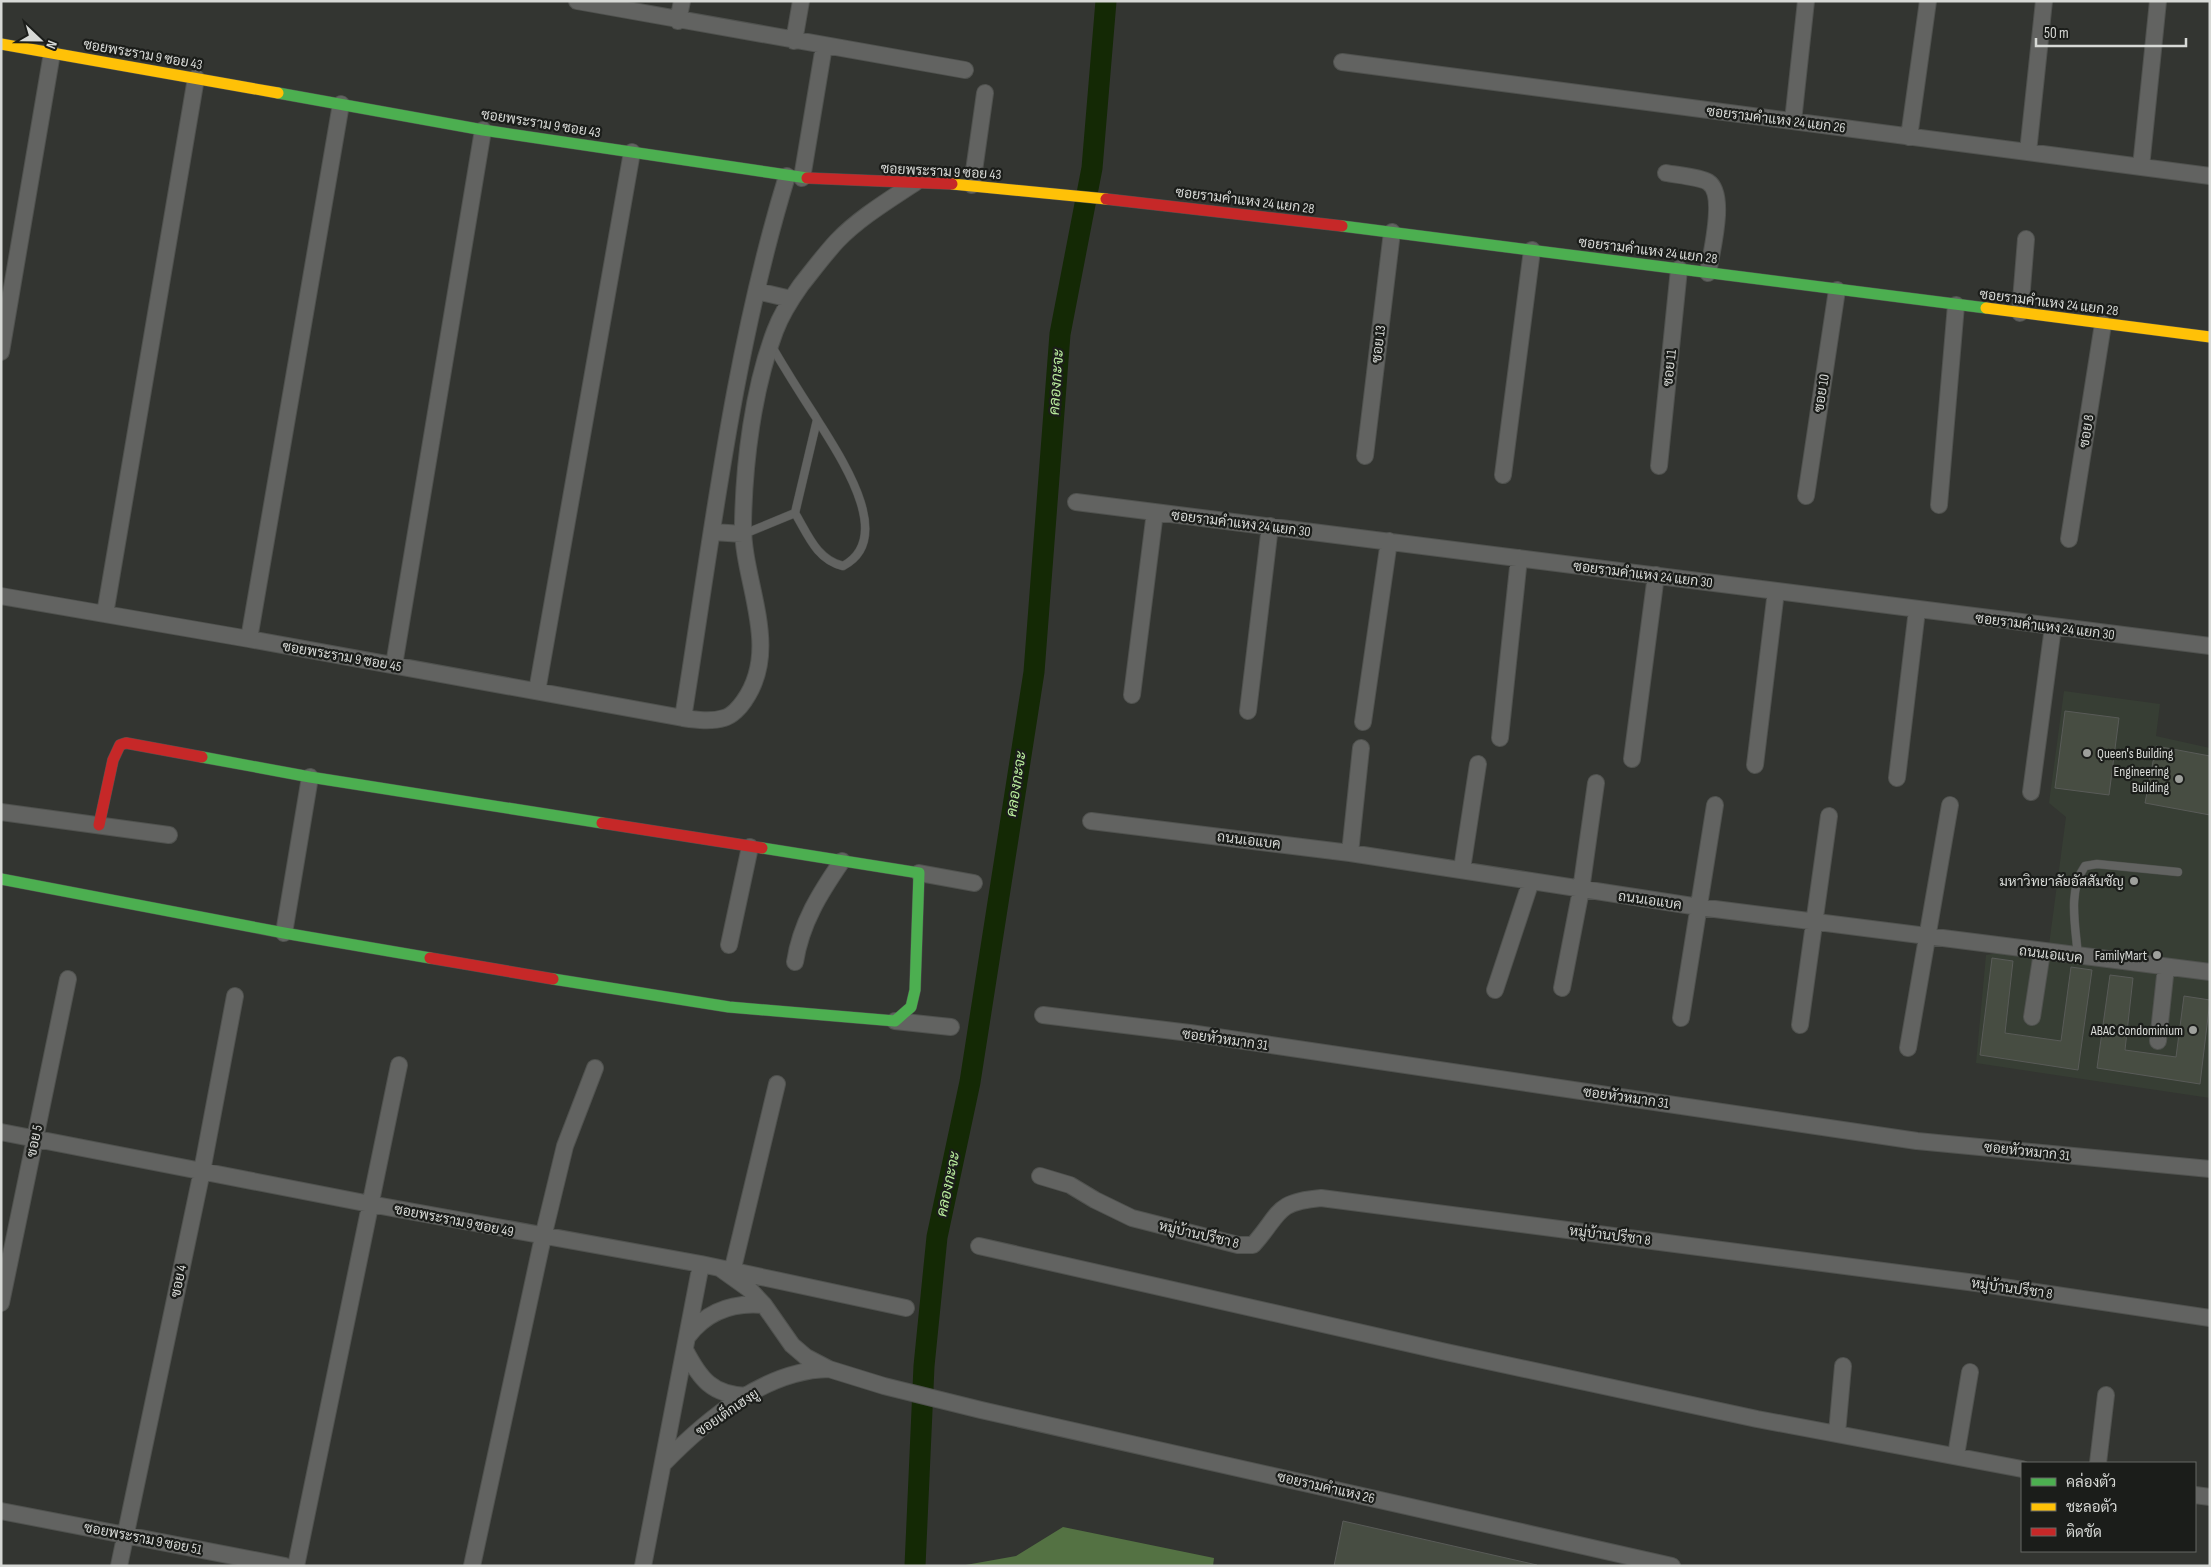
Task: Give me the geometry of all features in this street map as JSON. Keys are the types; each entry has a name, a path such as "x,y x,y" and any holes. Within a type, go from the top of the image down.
{"street":[{"path":"577,1 678,21 965,70"},
{"path":"678,21 682,1"},
{"path":"794,41 801,1"},
{"path":"1793,121 1806,1"},
{"path":"1909,137 1928,1"},
{"path":"2028,152 2044,1"},
{"path":"2141,167 2158,1"},
{"name":"ซอยพระราม 9 ซอย 43","path":"1,44 483,130 795,177 869,182 972,185 1081,196"},
{"path":"683,718 725,447 766,244 795,177 824,46"},
{"path":"1,352 52,54"},
{"name":"ซอยรามคำแหง 24 แยก 26","path":"1342,62 2210,176"},
{"path":"105,614 196,78"},
{"path":"972,185 985,93"},
{"path":"249,638 341,104"},
{"path":"394,665 483,130"},
{"path":"537,691 632,152"},
{"path":"1666,173 1708,182 1717,193 1718,206 1708,273"},
{"name":"ซอยพระราม 9 ซอย 45","path":"1,596 249,638 683,718 707,721 726,718 740,707 750,692 758,670 760,647 758,612 743,534 750,437 762,377 775,330 792,299 838,240 863,218 916,182"},
{"name":"ซอยรามคำแหง 24 แยก 28","path":"1081,196 1392,232 2210,338"},
{"name":"ซอย 13","path":"1365,456 1392,232"},
{"path":"2020,313 2026,239"},
{"path":"1503,475 1532,250"},
{"name":"ซอย 11","path":"1659,466 1679,269"},
{"name":"ซอย 10","path":"1806,496 1837,290"},
{"path":"757,291 792,299"},
{"path":"1939,505 1956,305"},
{"name":"ซอย 8","path":"2069,539 2103,324"},
{"name":"ซอยรามคำแหง 24 แยก 30","path":"1076,502 2210,646"},
{"path":"1132,695 1155,512"},
{"path":"1248,711 1270,526"},
{"path":"713,532 743,534"},
{"path":"1363,722 1389,541"},
{"path":"1500,738 1519,558"},
{"path":"1632,760 1656,575"},
{"path":"1755,765 1776,591"},
{"path":"1897,778 1917,610"},
{"path":"2032,792 2053,627"},
{"path":"99,826 113,760 120,745 126,743 310,776 974,883"},
{"path":"1350,852 1361,748"},
{"path":"1462,869 1478,764"},
{"path":"284,933 310,776"},
{"path":"1562,988 1581,890 1596,783"},
{"path":"1681,1018 1715,804"},
{"path":"1908,1048 1950,805"},
{"path":"1,812 169,835"},
{"path":"1800,1025 1829,816"},
{"name":"ถนนเอแบค","path":"1091,821 1350,852 1581,890 1699,907 2078,957 2210,972"},
{"path":"729,945 750,847"},
{"path":"795,962 799,939 807,918 842,861"},
{"path":"895,1021 911,1007 915,990 919,873"},
{"path":"1,879 284,933 729,1007 951,1027"},
{"path":"1495,990 1531,881"},
{"path":"2032,1017 2042,952"},
{"path":"2158,1041 2166,967"},
{"name":"ซอย 5","path":"1,1303 68,979"},
{"name":"ซอย 4","path":"119,1566 202,1171 235,996"},
{"name":"ซอยหัวหมาก 31","path":"1043,1015 1190,1033 1917,1140 2210,1169"},
{"path":"296,1566 399,1065"},
{"path":"472,1566 543,1237 565,1146 595,1068"},
{"path":"727,1270 777,1084"},
{"name":"ซอยพระราม 9 ซอย 49","path":"1,1132 543,1237 701,1264 906,1308"},
{"name":"หมู่บ้านปรีชา 8","path":"1040,1176 1070,1185 1094,1200 1132,1218 1238,1245 1253,1244 1283,1208 1298,1200 1321,1198 1976,1283 2210,1318"},
{"path":"980,1246 1446,1352 1757,1419 2021,1468"},
{"path":"643,1566 701,1264"},
{"name":"ซอยเต็กเฮงยู","path":"727,1270 764,1305 792,1345 806,1357 829,1369 884,1386 981,1410"},
{"path":"747,1396 734,1396 713,1388 694,1368 686,1343 698,1323 724,1309 750,1304 764,1305"},
{"path":"1837,1433 1843,1366"},
{"name":"ซอยเต็กเฮงยู","path":"664,1463 689,1437 747,1396 799,1372 829,1369"},
{"path":"1956,1455 1970,1372"},
{"path":"2098,1462 2106,1395"},
{"name":"ซอยรามคำแหง 26","path":"981,1410 1672,1566"},
{"path":"2196,1495 2210,1497"},
{"name":"ซอยพระราม 9 ซอย 51","path":"1,1511 285,1566"}],"lane":[{"path":"771,345 853,478 860,499 865,525 862,546 855,560 843,566 829,563 818,553 795,513 817,420"},
{"path":"743,534 795,513"},
{"path":"2078,957 2074,897 2076,878 2084,866 2098,864 2178,872"}],"shaded area":[{"name":"มหาวิทยาลัยอัสสัมชัญ","path":"2064,691 2160,704 2156,736 2210,748 2210,1098 1976,1063 1986,955 2049,945 2066,817 2049,803"}],"green space":[{"path":"1063,1527 1214,1558 1213,1566 960,1566 1016,1556"}],"building":[{"name":"Queen's Building","path":"2065,711 2119,718 2109,795 2055,788"},
{"name":"Engineering Building","path":"2156,746 2210,756 2210,815 2145,803"},
{"name":"ABAC Condominium","path":"1992,958 2013,961 2005,1033 2061,1041 2071,967 2092,970 2078,1070 1980,1055"},
{"name":"ABAC Condominium","path":"2110,975 2133,978 2125,1050 2176,1057 2184,996 2210,1000 2200,1084 2097,1068"},
{"path":"1343,1521 1537,1565 1537,1566 1334,1566"}],"waterway":[{"name":"คลองกะจะ","path":"915,1566 924,1366 937,1237 970,1082 1034,672 1060,334 1092,168 1106,1"}],"traffic: fast":[{"path":"278,93 483,130 807,178"},
{"path":"1342,226 1986,308"},
{"path":"202,757 310,777 602,823"},
{"path":"553,979 729,1007 895,1021 911,1007 915,990 919,873 762,848"},
{"path":"1,879 284,933 430,958"}],"traffic: slow":[{"path":"1,44 278,93"},
{"path":"952,184 1106,199"},
{"path":"1986,308 2210,337"}],"traffic: jam":[{"path":"807,178 952,184"},
{"path":"1106,199 1342,226"},
{"path":"99,825 113,760 120,745 126,743 202,757"},
{"path":"602,823 762,848"},
{"path":"430,958 553,979"}],"place":[{"name":"Queen's Building","path":"2087,753"},
{"name":"Engineering Building","path":"2179,779"},
{"name":"มหาวิทยาลัยอัสสัมชัญ","path":"2134,881"},
{"name":"FamilyMart","path":"2157,955"},
{"name":"ABAC Condominium","path":"2193,1030"}]}
